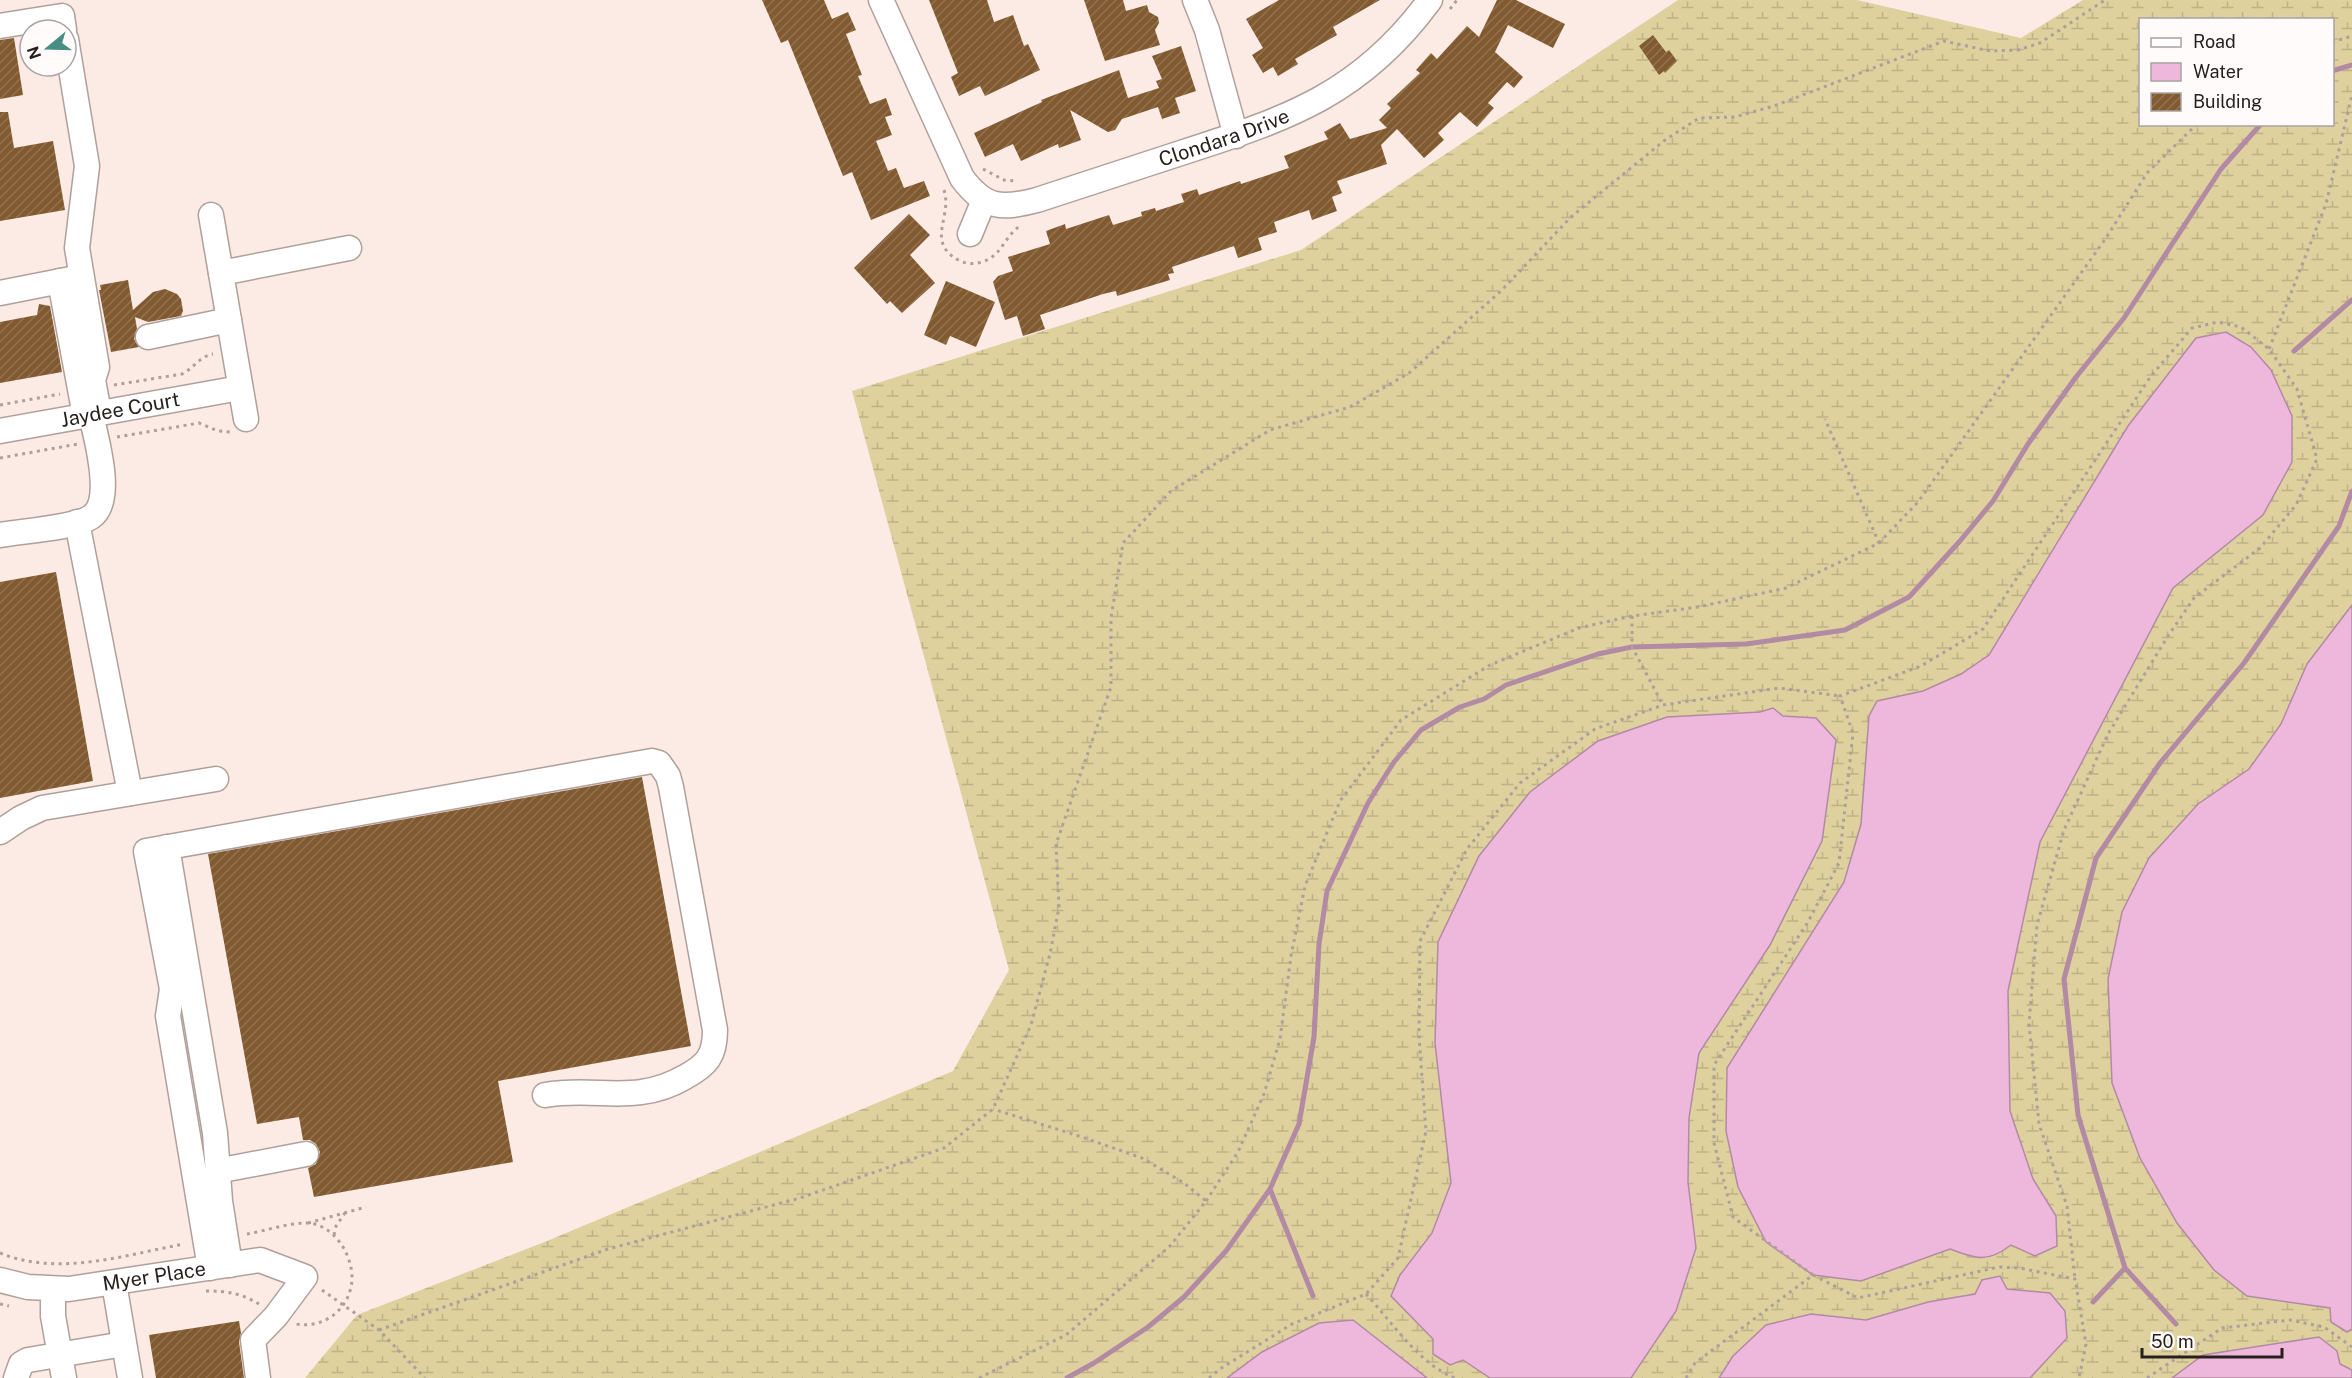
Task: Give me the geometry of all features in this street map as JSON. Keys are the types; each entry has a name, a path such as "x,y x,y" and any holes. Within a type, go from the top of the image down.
{"street":[{"path":"880,0 956,166 969,188 984,200 970,234"},
{"path":"1195,0 1210,39 1236,136"},
{"name":"Clondara Drive","path":"984,200 1004,206 1037,200 1236,136 1295,114 1342,87 1438,8"},
{"path":"0,26 18,23"},
{"path":"0,535 77,522 90,517 97,511 103,490 70,279 77,248 87,166 72,78"},
{"path":"211,215 246,419"},
{"path":"221,273 349,248"},
{"path":"0,293 70,279"},
{"path":"148,337 229,320"},
{"name":"Jaydee Court","path":"0,431 240,388"},
{"path":"77,522 130,793"},
{"path":"220,1266 168,1016 172,989 147,851 652,761 659,763 668,776 671,787 715,1030 715,1045 710,1058 702,1068 656,1091 625,1095 568,1091 544,1095"},
{"path":"0,832 42,808 216,779"},
{"path":"167,847 215,1133 220,1201 220,1266"},
{"path":"217,1171 306,1154"},
{"name":"Myer Place","path":"0,1280 28,1287 69,1289 260,1260 305,1277"},
{"path":"258,1378 253,1340 276,1316 305,1277"},
{"path":"114,1282 130,1378"},
{"path":"53,1289 53,1316 64,1378"},
{"path":"16,1378 21,1364 28,1359 124,1344"}],"path":[{"path":"1438,8 1457,0"},
{"path":"379,1330 608,1249 800,1198 944,1148 993,1110 1030,1026 1050,954 1059,907 1056,844 1111,687 1111,618 1123,543 1171,491 1270,430 1350,407 1409,373 1501,291 1571,217 1665,140 1699,118 1735,117 1774,106 1944,41 1990,51 2018,50 2040,43 2105,0"},
{"path":"2334,41 2351,36 2352,42"},
{"path":"2269,348 2326,204 2352,94"},
{"path":"980,1378 1066,1335 1170,1246 1206,1201 1238,1152 1264,1094 1281,1039 1292,956 1305,886 1340,801 1401,720 1490,665 1579,628 1632,616 1698,607 1786,588 1879,543 1918,502 2106,238 2147,173 2195,126"},
{"path":"979,164 984,170 1004,180 1022,181"},
{"path":"942,187 946,204 941,238 948,252 966,264 988,259 996,254 1011,232 1026,225"},
{"path":"1209,1378 1292,1324 1366,1294 1398,1258 1426,1131 1419,1036 1420,941 1467,849 1520,783 1595,729 1663,705 1779,688 1840,696 1921,666 1983,628 2151,376 2192,328 2218,322 2241,327 2269,348 2296,389 2317,459 2296,505 2260,548 2194,598 2108,734 2064,830 2037,925 2029,1024 2039,1124 2067,1206 2075,1279 2086,1344 2079,1378"},
{"path":"1825,419 1879,543"},
{"path":"1632,616 1632,647 1663,705"},
{"path":"1840,696 1853,733 1839,862 1808,922 1714,1065 1714,1143 1733,1216 1814,1275 1858,1298 1958,1274 1999,1267 2019,1268 2075,1279"},
{"path":"993,1110 1142,1158 1184,1183 1206,1201"},
{"path":"306,1223 366,1207"},
{"path":"333,1236 336,1226 346,1212"},
{"path":"1686,1378 1695,1363 1814,1275"},
{"path":"305,1277 379,1330 425,1378"},
{"path":"1366,1294 1427,1361 1455,1378"},
{"path":"2147,1378 2222,1328 2290,1320 2324,1327 2352,1347"}],"green space":[{"path":"1678,0 1857,0 2021,38 2083,0 2352,0 2352,1378 305,1378 357,1315 547,1241 953,1071 1009,970 852,391 1301,250"}],"water":[{"path":"2226,332 2251,347 2271,370 2292,416 2292,462 2263,515 2173,588 2040,842 2008,991 2010,1111 2033,1179 2056,1216 2057,1246 2035,1256 2011,1245 1995,1255 1982,1258 1950,1249 1861,1281 1813,1275 1766,1242 1738,1187 1726,1131 1727,1068 1844,882 1861,824 1869,716 1877,701 1923,691 1961,674 1989,655 2128,426 2196,338"},
{"path":"2352,605 2352,1329 2347,1332 2331,1322 2330,1308 2247,1296 2214,1270 2177,1223 2140,1158 2112,1083 2108,979 2122,912 2149,858 2198,804 2249,769 2281,724 2307,664"},
{"path":"1773,708 1783,716 1816,718 1836,740 1822,841 1770,945 1699,1053 1689,1118 1688,1182 1696,1248 1676,1311 1631,1378 1490,1378 1463,1360 1450,1365 1433,1354 1433,1339 1391,1296 1400,1275 1432,1233 1451,1183 1435,1043 1438,942 1479,856 1530,792 1598,741 1667,717 1760,712"},
{"path":"2000,1276 2007,1289 2050,1293 2065,1311 2067,1338 2030,1378 1719,1378 1733,1356 1766,1325 1811,1314 1866,1320 1928,1302 1975,1294 1982,1280"},
{"path":"1353,1320 1427,1378 1227,1378 1262,1352 1319,1323"},
{"path":"2319,1337 2337,1351 2340,1364 2352,1370 2352,1378 2172,1378 2203,1355"}],"building":[{"path":"762,0 824,0 832,19 848,12 856,30 846,34 862,75 858,76 870,104 886,98 892,115 885,117 892,135 876,141 888,171 896,168 904,188 924,181 930,196 871,220 852,172 843,176 788,40 781,43"},
{"path":"929,0 987,0 994,22 1013,15 1024,46 1028,44 1040,70 985,96 980,86 959,96 951,77 958,73"},
{"path":"1084,0 1123,0 1126,11 1147,5 1149,12 1158,17 1159,23 1155,30 1160,45 1105,61"},
{"path":"1279,0 1380,0 1333,27 1337,35 1295,59 1298,64 1278,76 1273,67 1263,73 1252,55 1263,48 1246,19"},
{"path":"1497,0 1516,0 1565,24 1553,48 1508,25 1495,52 1523,77 1514,88 1507,82 1488,103 1494,108 1477,127 1460,112 1438,133 1444,140 1424,158 1397,129 1381,145 1387,164 1337,181 1342,193 1332,197 1337,211 1312,220 1309,210 1274,222 1277,232 1258,238 1262,250 1238,258 1234,246 1172,267 1174,273 1168,274 1170,280 1117,296 1116,291 1103,294 1040,315 1045,329 1023,336 1017,316 1005,320 993,282 998,276 1013,271 1008,257 1050,244 1046,231 1065,224 1066,229 1109,215 1113,225 1142,216 1141,212 1155,208 1156,211 1184,202 1181,194 1197,189 1199,195 1289,168 1284,156 1328,139 1324,132 1340,123 1350,139 1387,128 1379,120 1391,108 1387,104 1420,73 1416,70 1431,53 1437,59 1467,26 1479,37"},
{"path":"1653,35 1666,52 1669,50 1677,61 1665,73 1664,71 1659,75 1639,46"},
{"path":"14,38 18,78 20,78 23,95 0,99 0,40"},
{"path":"1181,46 1196,91 1175,98 1180,113 1162,119 1158,107 1122,119 1115,130 1108,132 1070,110 1081,140 1059,148 1058,144 1021,161 1013,144 985,157 974,133 1042,102 1041,100 1119,70 1128,98 1159,88 1156,81 1162,79 1152,56"},
{"path":"0,112 8,112 14,148 53,141 65,210 0,221"},
{"path":"909,214 930,235 910,255 935,283 902,313 890,301 887,304 854,268"},
{"path":"128,280 133,310 153,292 165,289 177,294 181,299 183,311 181,316 148,322 135,317 137,329 134,339 139,347 111,352 100,285"},
{"path":"946,281 995,302 976,347 950,336 946,345 924,335"},
{"path":"39,304 50,306 62,372 0,383 0,322 37,315"},
{"path":"56,572 93,781 0,798 0,582"},
{"path":"642,777 691,1046 498,1081 513,1162 314,1197 308,1168 316,1164 320,1152 316,1144 310,1140 303,1140 299,1117 257,1124 208,854"},
{"path":"239,1321 241,1333 239,1342 244,1378 156,1378 149,1335"}],"waterway":[{"path":"2334,70 2352,65"},
{"path":"1067,1378 1148,1327 1184,1297 1226,1251 1270,1189 1299,1124 1314,1037 1319,944 1327,891 1368,803 1394,762 1421,730 1460,707 1484,699 1506,685 1598,654 1632,647 1746,644 1845,630 1909,597 1993,501 2028,444 2076,377 2124,318 2221,169 2259,126"},
{"path":"2294,351 2352,300"},
{"path":"2176,1324 2125,1268 2078,1115 2064,979 2096,858 2160,763 2244,663 2339,526 2352,491"},
{"path":"1270,1189 1313,1296"},
{"path":"2093,1302 2125,1268"}]}
